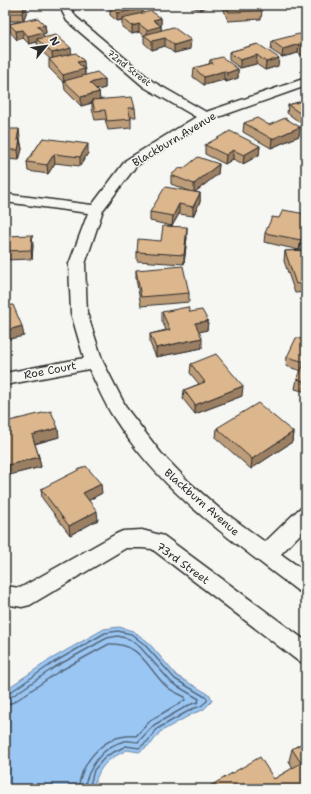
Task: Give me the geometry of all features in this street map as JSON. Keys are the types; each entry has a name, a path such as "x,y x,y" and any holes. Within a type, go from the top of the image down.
{"street":[{"name":"72nd Street","path":"64,5 71,19 148,84 206,117"},
{"name":"Blackburn Avenue","path":"306,82 248,101 206,117 131,163 96,210 77,264 78,313 94,362 120,413 154,458 183,488 213,515 306,584"},
{"path":"5,198 96,210"},
{"name":"Roe Court","path":"5,379 94,362"},
{"path":"266,555 306,515"},
{"name":"73rd Street","path":"5,595 22,598 124,540 142,539 157,542 306,654"}],"water":[{"path":"119,627 133,631 147,641 177,676 210,695 212,701 203,710 194,713 160,732 151,744 139,752 127,750 113,757 101,769 93,789 5,789 5,690 51,659 104,629"}],"building":[{"path":"5,5 25,5 22,13 5,13"},
{"path":"118,5 139,5 143,8 117,13 110,7"},
{"path":"226,5 259,5 262,11 229,12"},
{"path":"151,11 161,18 153,20 161,26 147,30 139,24 132,26 122,18"},
{"path":"38,18 45,25 37,26 43,32 28,36 23,30 16,31 9,24"},
{"path":"173,27 191,40 174,45 165,38 152,41 144,35"},
{"path":"299,34 306,38 306,49 299,44 283,49 272,41"},
{"path":"56,35 71,48 52,53 37,39"},
{"path":"258,44 279,58 266,62 257,55 240,60 229,52"},
{"path":"76,53 84,61 77,62 84,69 63,75 49,59"},
{"path":"222,57 238,69 227,73 224,71 204,77 194,68 213,63 210,60"},
{"path":"97,72 105,79 90,83 99,92 81,97 64,81"},
{"path":"132,97 135,108 128,108 131,119 107,121 105,110 95,111 92,100"},
{"path":"306,100 306,115 304,116 288,105"},
{"path":"257,118 269,125 285,118 300,127 272,139 244,123"},
{"path":"5,129 19,129 17,140 20,140 18,150 5,150"},
{"path":"230,131 260,146 244,155 233,150 226,155 205,145"},
{"path":"43,138 88,144 80,157 54,154 47,165 27,162"},
{"path":"198,157 219,164 194,184 171,175 180,168 183,169"},
{"path":"165,187 200,193 193,207 179,204 173,216 150,212"},
{"path":"283,210 306,214 306,226 301,240 265,233 272,217 279,218"},
{"path":"5,221 7,221 6,236 32,235 31,250 5,251"},
{"path":"163,226 187,227 184,255 137,252 138,239 161,241"},
{"path":"306,250 306,283 296,284 285,251"},
{"path":"183,266 189,293 141,297 136,270"},
{"path":"13,305 22,326 5,331 5,306"},
{"path":"188,307 190,312 202,310 208,321 195,323 202,338 156,348 150,334 170,330 162,312"},
{"path":"296,338 306,340 306,382 297,379 305,362 287,357"},
{"path":"216,354 243,386 195,405 184,390 205,382 191,364"},
{"path":"258,403 293,432 252,459 217,428"},
{"path":"51,411 58,428 32,435 39,457 8,465 5,456 5,422"},
{"path":"86,466 101,484 83,493 97,511 69,526 41,489"},
{"path":"306,741 306,789 212,789 210,786 260,757 274,779 301,763 292,749"}]}
